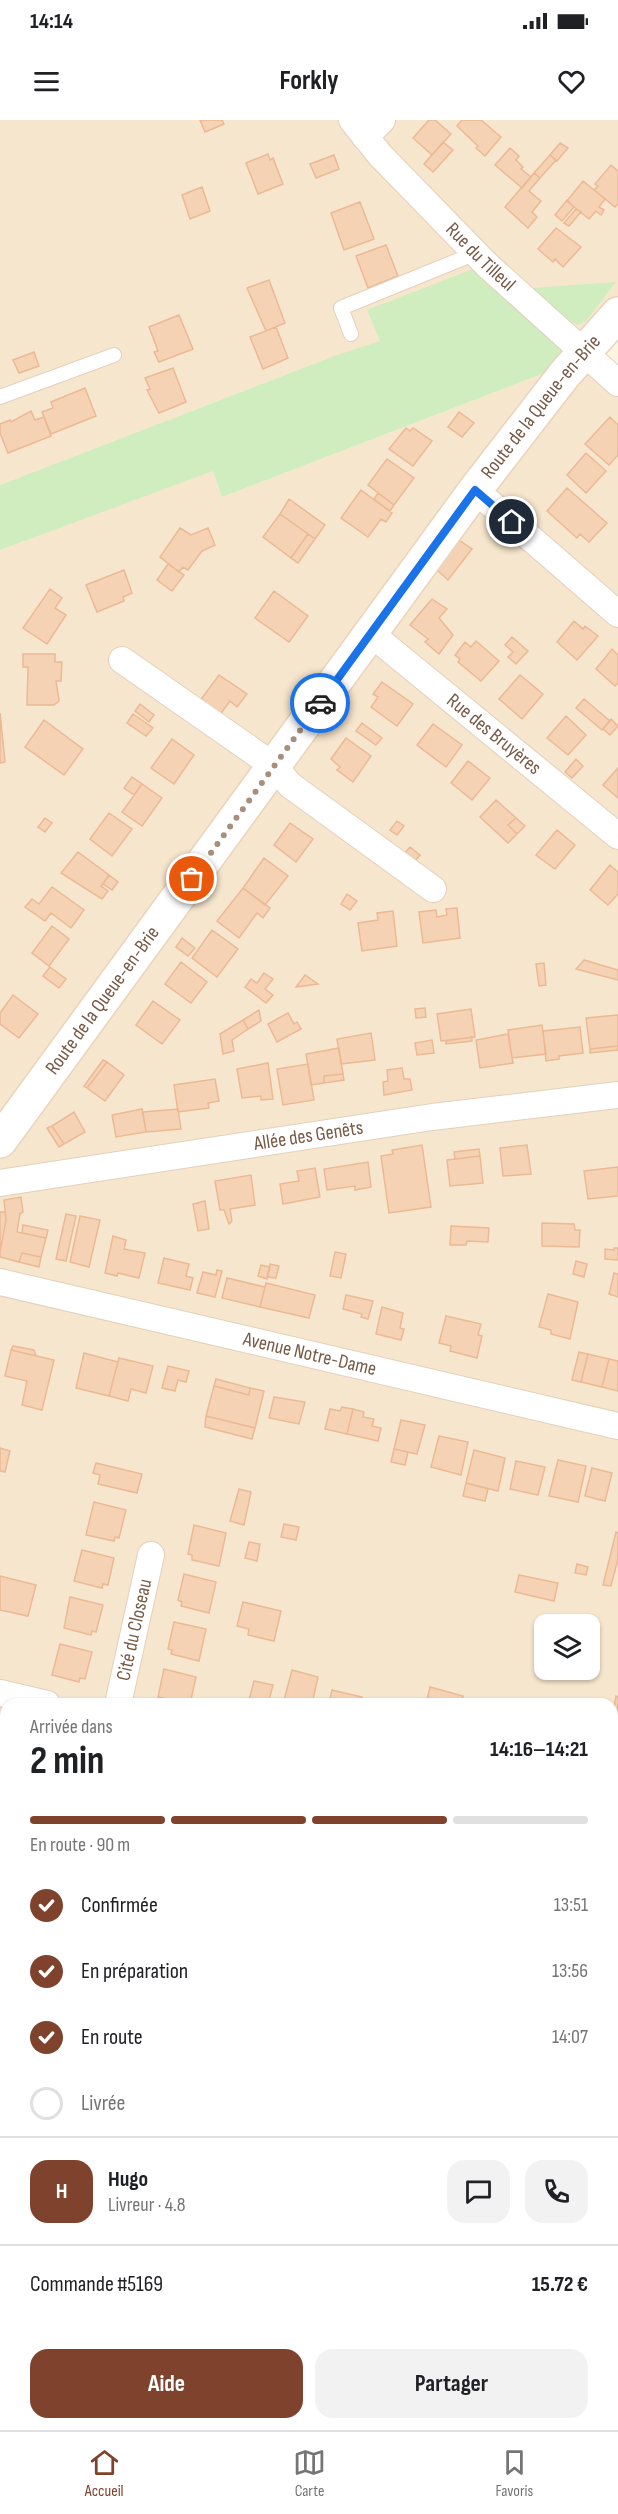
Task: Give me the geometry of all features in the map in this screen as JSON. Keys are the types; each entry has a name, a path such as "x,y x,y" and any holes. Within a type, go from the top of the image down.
{"main road":[{"name":"Route de la Queue-en-Brie","path":"0,1141 475,490 582,353 618,314"}],"street":[{"name":"Rue du Tilleul","path":"366,126 476,253 582,353 618,383"},
{"path":"475,490 618,614"},
{"name":"Rue des Bruyères","path":"370,633 618,836"},
{"path":"122,660 274,766 290,785 434,889"},
{"name":"Allée des Genêts","path":"0,1183 432,1117 618,1095"},
{"name":"Avenue Notre-Dame","path":"0,1282 618,1426"},
{"name":"Cité du Closeau","path":"119,1698 152,1556"},
{"path":"0,1693 21,1698"}],"lane":[{"path":"351,334 341,309 476,253"},
{"path":"0,397 114,355"}],"shaded area":[{"path":"0,120 618,120 618,314 583,353 618,368 618,1698 0,1698 0,550 213,470 222,497 539,375 367,310 381,341 334,356 0,485"}],"green space":[{"path":"486,264 582,353 539,375 222,497 213,471 0,550 0,485 334,356 380,341 367,310"},
{"path":"616,282 586,321 578,325 562,317 531,288"}],"building":[{"path":"200,120 222,120 224,124 205,132"},
{"path":"429,120 435,120 451,134 432,155 413,138"},
{"path":"462,120 481,120 501,137 485,156 457,126"},
{"path":"443,142 453,150 433,172 424,164"},
{"path":"560,143 568,148 557,161 550,155"},
{"path":"510,148 519,156 516,160 523,167 521,169 531,177 522,188 495,165"},
{"path":"268,154 270,160 273,158 283,184 258,194 246,163"},
{"path":"334,155 339,169 316,178 310,164"},
{"path":"550,155 556,160 540,178 534,173"},
{"path":"611,165 618,171 618,204 615,207 594,190 598,186 595,184"},
{"path":"534,173 540,178 529,191 541,201 532,212 537,217 528,228 505,207"},
{"path":"583,181 605,199 599,207 604,210 601,215 596,211 589,219 567,201"},
{"path":"202,187 210,211 190,219 182,195"},
{"path":"567,200 574,207 562,221 555,215"},
{"path":"360,202 374,239 344,250 331,213"},
{"path":"576,209 581,212 569,226 564,223"},
{"path":"556,228 581,247 563,267 555,259 553,262 538,249"},
{"path":"386,245 398,276 368,288 356,256"},
{"path":"269,280 285,323 266,331 247,288"},
{"path":"179,315 193,349 159,362 154,352 158,351 149,327"},
{"path":"276,327 288,358 263,369 250,337"},
{"path":"34,352 39,366 19,373 13,360"},
{"path":"173,368 186,402 159,413 147,390 150,389 145,378"},
{"path":"85,388 96,416 51,434 42,412 53,408 51,402"},
{"path":"31,411 35,420 44,417 51,436 8,453 0,433 0,424 10,420 11,422"},
{"path":"459,412 474,423 462,437 448,427"},
{"path":"610,417 618,425 618,455 609,465 585,444"},
{"path":"406,428 410,431 413,428 432,441 413,466 389,449"},
{"path":"586,453 606,471 586,493 567,475"},
{"path":"387,459 414,478 394,505 368,485"},
{"path":"567,488 607,523 589,542 580,534 577,538 547,511"},
{"path":"361,490 392,513 386,522 381,519 368,537 341,518"},
{"path":"378,493 394,505 390,511 374,499"},
{"path":"289,499 325,525 315,539 280,514"},
{"path":"280,514 308,534 291,558 263,537"},
{"path":"180,528 191,535 208,528 215,545 202,551 188,570 183,567 179,572 160,557"},
{"path":"308,534 315,539 298,563 291,558"},
{"path":"459,540 472,549 448,580 436,569"},
{"path":"168,564 184,575 172,591 157,580"},
{"path":"124,570 132,593 123,597 124,601 97,612 86,585"},
{"path":"50,589 62,598 55,608 66,615 47,644 23,628"},
{"path":"274,591 308,616 289,642 255,618"},
{"path":"432,599 447,609 439,618 453,635 439,654 425,642 428,639 410,625"},
{"path":"574,621 583,629 585,626 598,636 577,660 557,642"},
{"path":"512,637 528,651 516,664 508,657 513,652 505,645"},
{"path":"476,641 499,661 481,681 458,662 460,659 455,655 465,642 471,647"},
{"path":"612,649 618,655 618,683 615,686 596,669"},
{"path":"23,654 55,654 55,662 62,662 61,681 56,681 59,701 54,705 27,705 28,667 23,667"},
{"path":"219,675 247,694 237,707 230,701 219,716 199,702"},
{"path":"520,675 543,694 522,719 499,699"},
{"path":"382,682 413,704 397,726 371,707 378,697 373,694"},
{"path":"584,699 610,721 602,730 576,708"},
{"path":"140,704 154,715 149,722 135,711"},
{"path":"0,713 5,762 0,763"},
{"path":"133,714 153,728 146,736 127,723"},
{"path":"566,716 586,735 568,755 547,738"},
{"path":"611,719 618,726 610,735 603,729"},
{"path":"44,720 83,749 64,775 25,747"},
{"path":"362,723 382,738 376,745 356,731"},
{"path":"433,724 462,745 446,767 417,745"},
{"path":"346,738 371,756 353,782 337,770 340,767 331,759"},
{"path":"172,739 194,755 174,784 151,768"},
{"path":"576,759 583,766 572,778 565,772"},
{"path":"468,761 490,778 472,800 451,783"},
{"path":"618,768 618,798 603,785"},
{"path":"132,777 142,784 134,795 124,788"},
{"path":"142,784 162,798 142,826 122,812"},
{"path":"496,800 516,818 508,825 517,834 508,843 480,817"},
{"path":"109,813 132,829 112,856 90,839"},
{"path":"45,818 52,823 45,832 38,827"},
{"path":"516,818 525,826 517,834 508,825"},
{"path":"397,821 404,826 397,835 390,830"},
{"path":"290,823 313,839 296,862 274,845"},
{"path":"557,830 575,845 555,869 536,855"},
{"path":"410,847 420,855 415,861 405,853"},
{"path":"78,852 109,875 101,886 108,891 102,899 61,873"},
{"path":"264,858 288,876 265,905 243,888"},
{"path":"610,865 618,872 618,894 608,905 590,890"},
{"path":"109,875 118,882 112,890 103,884"},
{"path":"52,887 84,910 71,928 51,913 45,921 25,907 32,899 39,904"},
{"path":"243,888 270,908 263,918 257,913 239,938 217,921"},
{"path":"347,894 357,901 350,910 341,904"},
{"path":"457,908 460,938 423,943 419,912 436,910 437,917 447,915 446,909"},
{"path":"393,911 397,946 362,951 358,923 378,920 377,913"},
{"path":"52,926 69,939 49,966 32,953"},
{"path":"212,930 238,949 217,977 192,958"},
{"path":"182,938 195,948 188,956 176,947"},
{"path":"584,960 618,970 618,980 576,969"},
{"path":"181,962 207,982 191,1003 165,984"},
{"path":"544,963 546,985 539,986 536,964"},
{"path":"50,967 66,979 59,988 43,976"},
{"path":"264,973 273,979 265,989 273,995 266,1003 245,987 251,979 257,983"},
{"path":"305,975 318,984 296,987"},
{"path":"13,995 38,1014 19,1038 0,1024 0,1013"},
{"path":"153,1001 180,1020 162,1044 136,1025"},
{"path":"425,1008 426,1017 416,1018 415,1009"},
{"path":"471,1009 475,1037 441,1041 437,1014"},
{"path":"259,1010 261,1021 248,1029 243,1020"},
{"path":"288,1013 294,1024 297,1022 301,1029 277,1042 268,1024"},
{"path":"618,1015 618,1046 590,1049 586,1018"},
{"path":"243,1020 248,1029 232,1040 234,1051 223,1054 220,1034"},
{"path":"542,1025 546,1054 512,1058 508,1030"},
{"path":"580,1027 583,1053 559,1056 559,1059 546,1061 543,1031"},
{"path":"371,1033 375,1060 341,1064 337,1039"},
{"path":"508,1034 513,1063 480,1068 476,1040"},
{"path":"472,1037 472,1041 446,1044 446,1041"},
{"path":"432,1040 434,1053 417,1055 415,1043"},
{"path":"618,1046 618,1050 590,1053 590,1049"},
{"path":"339,1048 343,1074 324,1076 324,1083 311,1085 306,1054"},
{"path":"103,1060 107,1062 87,1088 84,1086"},
{"path":"107,1062 124,1075 105,1101 87,1088"},
{"path":"268,1063 273,1099 261,1100 261,1096 242,1098 237,1069"},
{"path":"308,1064 314,1100 283,1105 277,1069"},
{"path":"402,1068 404,1079 410,1079 412,1090 384,1095 383,1082 388,1081 387,1070"},
{"path":"343,1074 344,1080 324,1083 324,1076"},
{"path":"215,1079 219,1101 208,1103 209,1108 178,1112 174,1085"},
{"path":"142,1109 146,1132 116,1137 112,1115"},
{"path":"178,1109 181,1129 146,1132 143,1112"},
{"path":"74,1112 85,1132 64,1144 52,1126"},
{"path":"52,1126 64,1144 59,1147 47,1128"},
{"path":"422,1145 431,1207 389,1213 381,1156 393,1154 392,1150"},
{"path":"527,1145 531,1174 503,1176 500,1148"},
{"path":"479,1149 480,1156 455,1159 454,1152"},
{"path":"480,1156 483,1183 450,1186 447,1160"},
{"path":"368,1162 371,1187 355,1190 355,1186 327,1190 324,1169"},
{"path":"618,1167 618,1196 588,1199 584,1171"},
{"path":"315,1168 320,1197 283,1204 280,1184 299,1181 297,1171"},
{"path":"251,1175 255,1205 230,1209 232,1221 229,1224 224,1210 220,1210 215,1181"},
{"path":"21,1197 23,1212 20,1214 17,1232 46,1238 41,1257 22,1253 19,1262 0,1257 0,1252 6,1220 4,1200"},
{"path":"205,1201 209,1229 198,1231 193,1204"},
{"path":"0,1212 5,1212 6,1220 0,1252"},
{"path":"66,1214 76,1216 66,1261 56,1259"},
{"path":"80,1216 100,1220 89,1267 70,1262"},
{"path":"542,1223 574,1224 575,1230 580,1230 579,1247 542,1246"},
{"path":"23,1225 48,1230 46,1238 22,1233"},
{"path":"451,1226 489,1228 488,1242 467,1241 466,1245 450,1245"},
{"path":"113,1236 126,1240 124,1249 145,1253 139,1278 118,1273 117,1276 105,1273"},
{"path":"618,1248 618,1260 605,1259 605,1249 614,1250"},
{"path":"335,1252 346,1254 341,1278 330,1276"},
{"path":"22,1253 41,1257 39,1267 19,1262"},
{"path":"164,1258 189,1264 186,1276 193,1278 190,1290 158,1283"},
{"path":"576,1261 587,1264 584,1277 573,1274"},
{"path":"270,1264 279,1266 276,1278 267,1277"},
{"path":"261,1265 270,1267 267,1279 258,1276"},
{"path":"217,1270 222,1271 215,1297 197,1293 203,1272 216,1275"},
{"path":"614,1273 618,1274 618,1297 609,1294"},
{"path":"227,1278 265,1287 260,1307 222,1298"},
{"path":"266,1283 315,1295 309,1318 260,1307"},
{"path":"548,1294 578,1302 570,1339 551,1334 551,1330 539,1327"},
{"path":"346,1295 373,1301 368,1319 361,1317 362,1314 343,1309"},
{"path":"382,1307 403,1313 400,1328 404,1329 401,1340 376,1334"},
{"path":"446,1316 481,1324 478,1335 482,1336 477,1358 450,1351 451,1346 439,1343"},
{"path":"13,1346 34,1350 36,1356 11,1350"},
{"path":"11,1350 54,1360 42,1410 22,1405 27,1381 5,1376"},
{"path":"579,1352 588,1354 581,1382 572,1380"},
{"path":"84,1353 118,1362 109,1396 76,1388"},
{"path":"588,1354 609,1359 602,1387 581,1382"},
{"path":"119,1358 153,1366 146,1393 131,1389 128,1401 109,1396"},
{"path":"609,1359 618,1361 618,1391 602,1387"},
{"path":"168,1366 189,1371 186,1382 178,1380 175,1391 162,1388"},
{"path":"216,1379 250,1388 249,1395 214,1386"},
{"path":"214,1386 249,1395 250,1388 264,1391 255,1428 206,1416"},
{"path":"274,1397 305,1402 299,1424 269,1418"},
{"path":"342,1407 353,1409 347,1434 325,1429 330,1409 340,1411"},
{"path":"353,1409 364,1412 363,1417 374,1419 372,1426 381,1428 378,1441 347,1434"},
{"path":"206,1416 255,1428 252,1439 205,1427"},
{"path":"401,1420 425,1425 417,1454 394,1449"},
{"path":"439,1436 468,1442 461,1475 431,1467"},
{"path":"0,1448 10,1451 5,1472 0,1471"},
{"path":"394,1449 408,1452 405,1465 391,1462"},
{"path":"474,1450 505,1458 498,1491 466,1483"},
{"path":"558,1460 586,1466 578,1502 549,1496"},
{"path":"516,1461 545,1467 538,1495 510,1489"},
{"path":"96,1463 142,1474 137,1493 98,1484 100,1475 93,1473"},
{"path":"592,1468 612,1473 605,1501 585,1496"},
{"path":"466,1483 488,1489 485,1501 463,1496"},
{"path":"239,1489 251,1492 244,1525 230,1521"},
{"path":"94,1502 126,1510 119,1538 115,1537 114,1541 86,1535"},
{"path":"284,1524 299,1527 296,1540 281,1537"},
{"path":"194,1525 226,1533 219,1566 192,1560 192,1555 188,1554"},
{"path":"616,1532 618,1533 618,1559 611,1586 603,1585"},
{"path":"249,1542 260,1544 257,1561 245,1558"},
{"path":"82,1550 114,1558 108,1585 103,1584 102,1588 74,1581"},
{"path":"577,1564 588,1567 586,1575 575,1573"},
{"path":"184,1574 216,1582 209,1613 181,1606 182,1602 178,1600"},
{"path":"519,1575 558,1583 554,1601 515,1592"},
{"path":"0,1576 36,1585 28,1616 0,1610"},
{"path":"70,1597 103,1605 96,1632 92,1631 91,1635 64,1628"},
{"path":"243,1602 281,1611 274,1641 248,1635 249,1629 237,1626"},
{"path":"174,1622 206,1629 199,1661 171,1654 172,1650 168,1649"},
{"path":"60,1644 92,1652 85,1679 80,1678 79,1682 52,1675"},
{"path":"164,1669 196,1677 191,1698 158,1697"},
{"path":"292,1670 318,1677 313,1698 285,1698"},
{"path":"254,1681 273,1685 270,1698 250,1698"},
{"path":"430,1687 463,1696 462,1698 427,1698"},
{"path":"332,1690 362,1697 362,1698 330,1698"}],"way so far":[{"path":"192,879 320,703"}],"route":[{"path":"320,703 475,490 512,522"}]}
